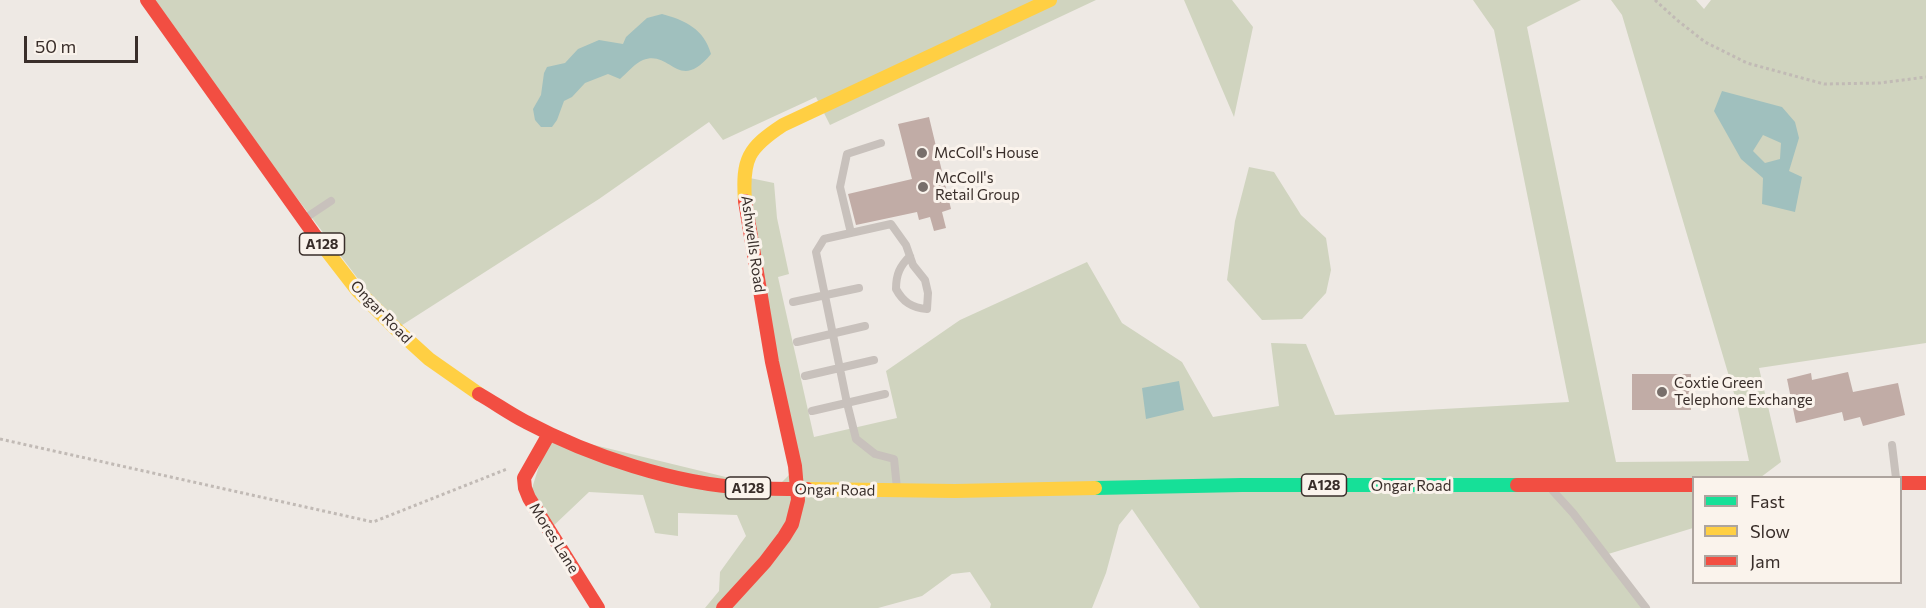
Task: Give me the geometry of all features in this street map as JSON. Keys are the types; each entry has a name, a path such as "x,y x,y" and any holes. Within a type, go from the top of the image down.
{"main road":[{"name":"Ongar Road","path":"147,0 357,290 429,359 459,381 523,421 549,434 640,469 699,482 746,488 898,491 1242,485 1692,485"},
{"name":"Ashwells Road","path":"798,489 769,353 746,212 745,177 748,156 764,138 783,125 1050,0"},
{"path":"524,478 549,434"},
{"name":"Mores Lane","path":"524,478 529,498 598,608"},
{"path":"1902,483 1926,483"},
{"path":"723,608 782,542 796,511 798,489"}],"lane":[{"path":"851,233 840,187 847,154 881,143"},
{"path":"305,219 331,201"},
{"path":"898,491 894,459 875,454 856,439 816,252 824,239 891,224 906,245 910,256 913,265 925,280 928,293 927,309 916,309 908,305 896,289 898,272 910,256"},
{"path":"793,302 859,288"},
{"path":"797,342 865,326"},
{"path":"805,376 874,360"},
{"path":"812,411 885,394"},
{"path":"1892,445 1896,476"},
{"path":"1548,486 1573,513 1646,608"}],"path":[{"path":"1655,0 1705,42 1747,63 1824,84 1880,83 1926,77"},
{"path":"0,439 374,522 512,466 524,478"}],"green space":[{"path":"147,0 1096,0 830,125 816,97 723,140 709,122 599,199 396,329"},
{"path":"1184,0 1232,0 1253,27 1234,117"},
{"path":"1473,0 1581,0 1527,27 1616,462 1749,461 1736,400 1622,15 1611,0 1696,0 1704,9 1711,0 1926,0 1926,343 1759,368 1781,462 1762,476 1692,476 1692,528 1605,555 1647,608 1200,608 1132,509 1119,525 1106,573 1092,608 990,608 991,604 970,572 952,574 922,596 878,608 705,608 719,591 720,572 746,536 737,515 678,513 678,536 655,533 643,495 589,492 549,530 529,498 549,434 775,489 795,469 745,177 774,183 777,218 789,274 778,277 814,437 897,418 886,371 960,320 1087,262 1122,323 1182,362 1213,417 1279,406 1271,343 1306,344 1335,415 1569,402 1494,30"},
{"path":"1249,167 1274,172 1301,215 1326,238 1331,270 1326,293 1302,319 1262,320 1227,280 1235,221"}],"water":[{"path":"662,14 692,27 704,38 711,54 700,65 690,70 682,71 653,58 640,61 620,79 608,74 585,83 572,97 564,101 552,127 541,127 535,120 533,109 541,95 547,67 565,63 578,49 599,40 623,44 626,37 647,18"},
{"path":"1722,91 1782,107 1795,122 1799,138 1789,171 1802,177 1795,212 1762,204 1763,178 1741,159 1714,111","holes":["1763,135 1781,143 1780,159 1765,163 1753,151"]},
{"path":"1179,381 1184,410 1146,419 1142,388"}],"building":[{"name":"McColl's House","path":"929,117 951,209 942,212 946,228 934,231 930,217 919,220 917,212 856,225 848,194 912,179 898,124"},
{"path":"1848,372 1853,392 1898,383 1905,415 1863,426 1860,417 1844,421 1842,412 1796,423 1787,379 1811,373 1812,380"},
{"name":"Coxtie Green Telephone Exchange","path":"1632,374 1691,374 1691,410 1632,410"}],"traffic: fast":[{"path":"1095,488 1242,485 1517,485"}],"traffic: slow":[{"path":"745,201 746,165 750,156 762,141 783,125 1050,0"},
{"path":"316,237 357,290 396,329 429,359 479,394"},
{"path":"807,489 955,491 1095,488"}],"traffic: jam":[{"path":"147,0 316,237"},
{"path":"723,608 765,562 784,537 792,524 798,500 795,466 772,362 745,201"},
{"path":"479,394 520,419 551,434 605,457 634,466 691,481 719,485 807,489"},
{"path":"549,434 524,478 525,488 598,608"},
{"path":"1902,483 1926,483"},
{"path":"1517,485 1692,485"}],"place":[{"name":"McColl's House","path":"922,153"},
{"name":"McColl's Retail Group","path":"923,187"},
{"name":"Coxtie Green Telephone Exchange","path":"1662,392"}]}
